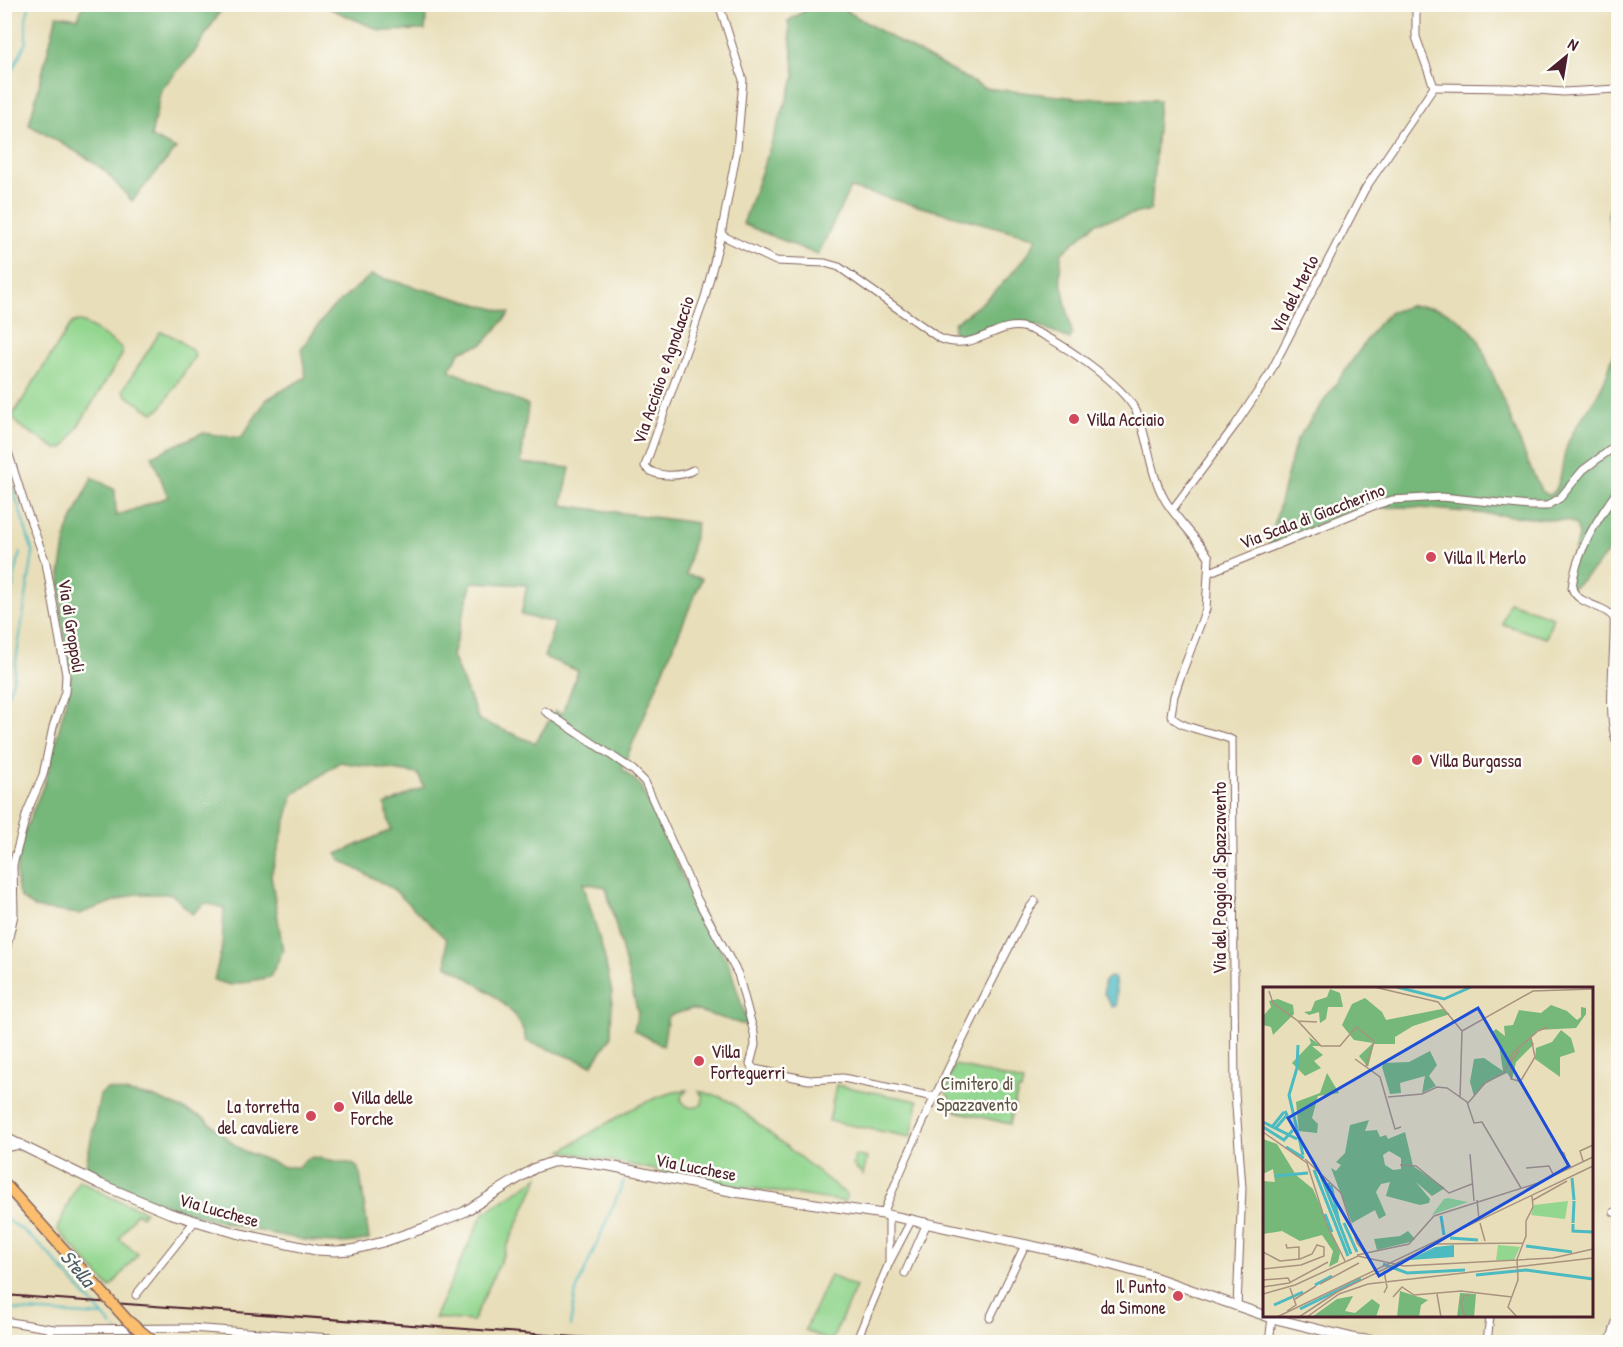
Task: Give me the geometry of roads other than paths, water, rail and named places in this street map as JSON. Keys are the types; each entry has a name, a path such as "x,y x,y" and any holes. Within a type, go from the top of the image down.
{"main road":[{"path":"4,1183 128,1321 154,1342"}],"street":[{"name":"Via Acciaio e Agnolaccio","path":"693,470 682,474 658,474 648,470 645,466 705,297 722,235 737,149 743,80 719,4"},
{"path":"1416,4 1416,37 1434,87 1510,88 1563,92 1618,89"},
{"name":"Via del Merlo","path":"1172,510 1269,375 1365,189 1434,87"},
{"path":"722,235 776,261 825,263 839,267 946,341 968,342 1019,327 1034,331 1069,350 1129,398 1137,414 1159,489 1172,510"},
{"name":"Via di Groppoli","path":"4,439 46,563 66,675 65,692 54,721 42,775 25,816 13,866 14,915 4,959"},
{"name":"Via Scala di Giaccherino","path":"1210,572 1392,500 1443,497 1547,506 1560,498 1583,470 1618,444"},
{"path":"1618,490 1584,547 1572,588 1576,596 1611,614 1616,623 1613,716 1618,745"},
{"name":"Via del Poggio di Spazzavento","path":"1172,510 1209,557 1210,572 1206,609 1177,687 1171,715 1176,722 1232,740 1235,1093 1242,1188 1237,1307"},
{"path":"545,711 633,770 645,782 696,897 738,974 754,1033 755,1050 750,1061 754,1069 809,1080 843,1078 934,1098"},
{"path":"889,1263 886,1214 908,1153 1028,909 1035,901"},
{"name":"Via Lucchese","path":"4,1137 114,1190 194,1222 254,1238 305,1248 351,1250 383,1242 445,1221 472,1208 528,1171 552,1162 562,1161 601,1165 735,1192 886,1214 927,1223 1122,1267 1263,1315"},
{"path":"4,1147 20,1144"},
{"path":"856,1342 889,1263 912,1220"},
{"path":"136,1295 194,1222"},
{"path":"905,1273 927,1223"},
{"path":"990,1318 1025,1245"},
{"path":"1610,1342 1618,1315"},
{"name":"Via Lucchese","path":"1269,1317 1357,1339 1389,1342"},
{"path":"1487,1342 1490,1317"},
{"path":"1269,1342 1272,1318"},
{"path":"4,1321 51,1329 190,1328 388,1342"},
{"path":"49,1342 51,1329"}],"water":[{"path":"1109,977 1115,980 1117,1006 1112,1007 1104,993 1104,981"}],"waterway":[{"path":"4,95 9,77 26,42 26,18 30,4"},
{"path":"4,459 33,553 13,680 4,705"},
{"path":"4,630 20,552"},
{"path":"570,1326 576,1291 624,1181"},
{"name":"Stella","path":"4,1218 24,1231 47,1252 112,1326"},
{"path":"4,1308 103,1316"},
{"name":"Stella","path":"116,1330 124,1342"}],"railway":[{"path":"4,1295 643,1342"}],"place":[{"name":"Villa Acciaio","path":"1074,419"},
{"name":"Villa Il Merlo","path":"1431,557"},
{"name":"Villa Burgassa","path":"1417,760"},
{"name":"Villa Forteguerri","path":"699,1061"},
{"name":"Villa delle Forche","path":"339,1107"},
{"name":"La torretta del cavaliere","path":"311,1116"},
{"name":"Il Punto da Simone","path":"1178,1296"}],"park label":[{"name":"Cimitero di Spazzavento","path":"977,1093"}]}
